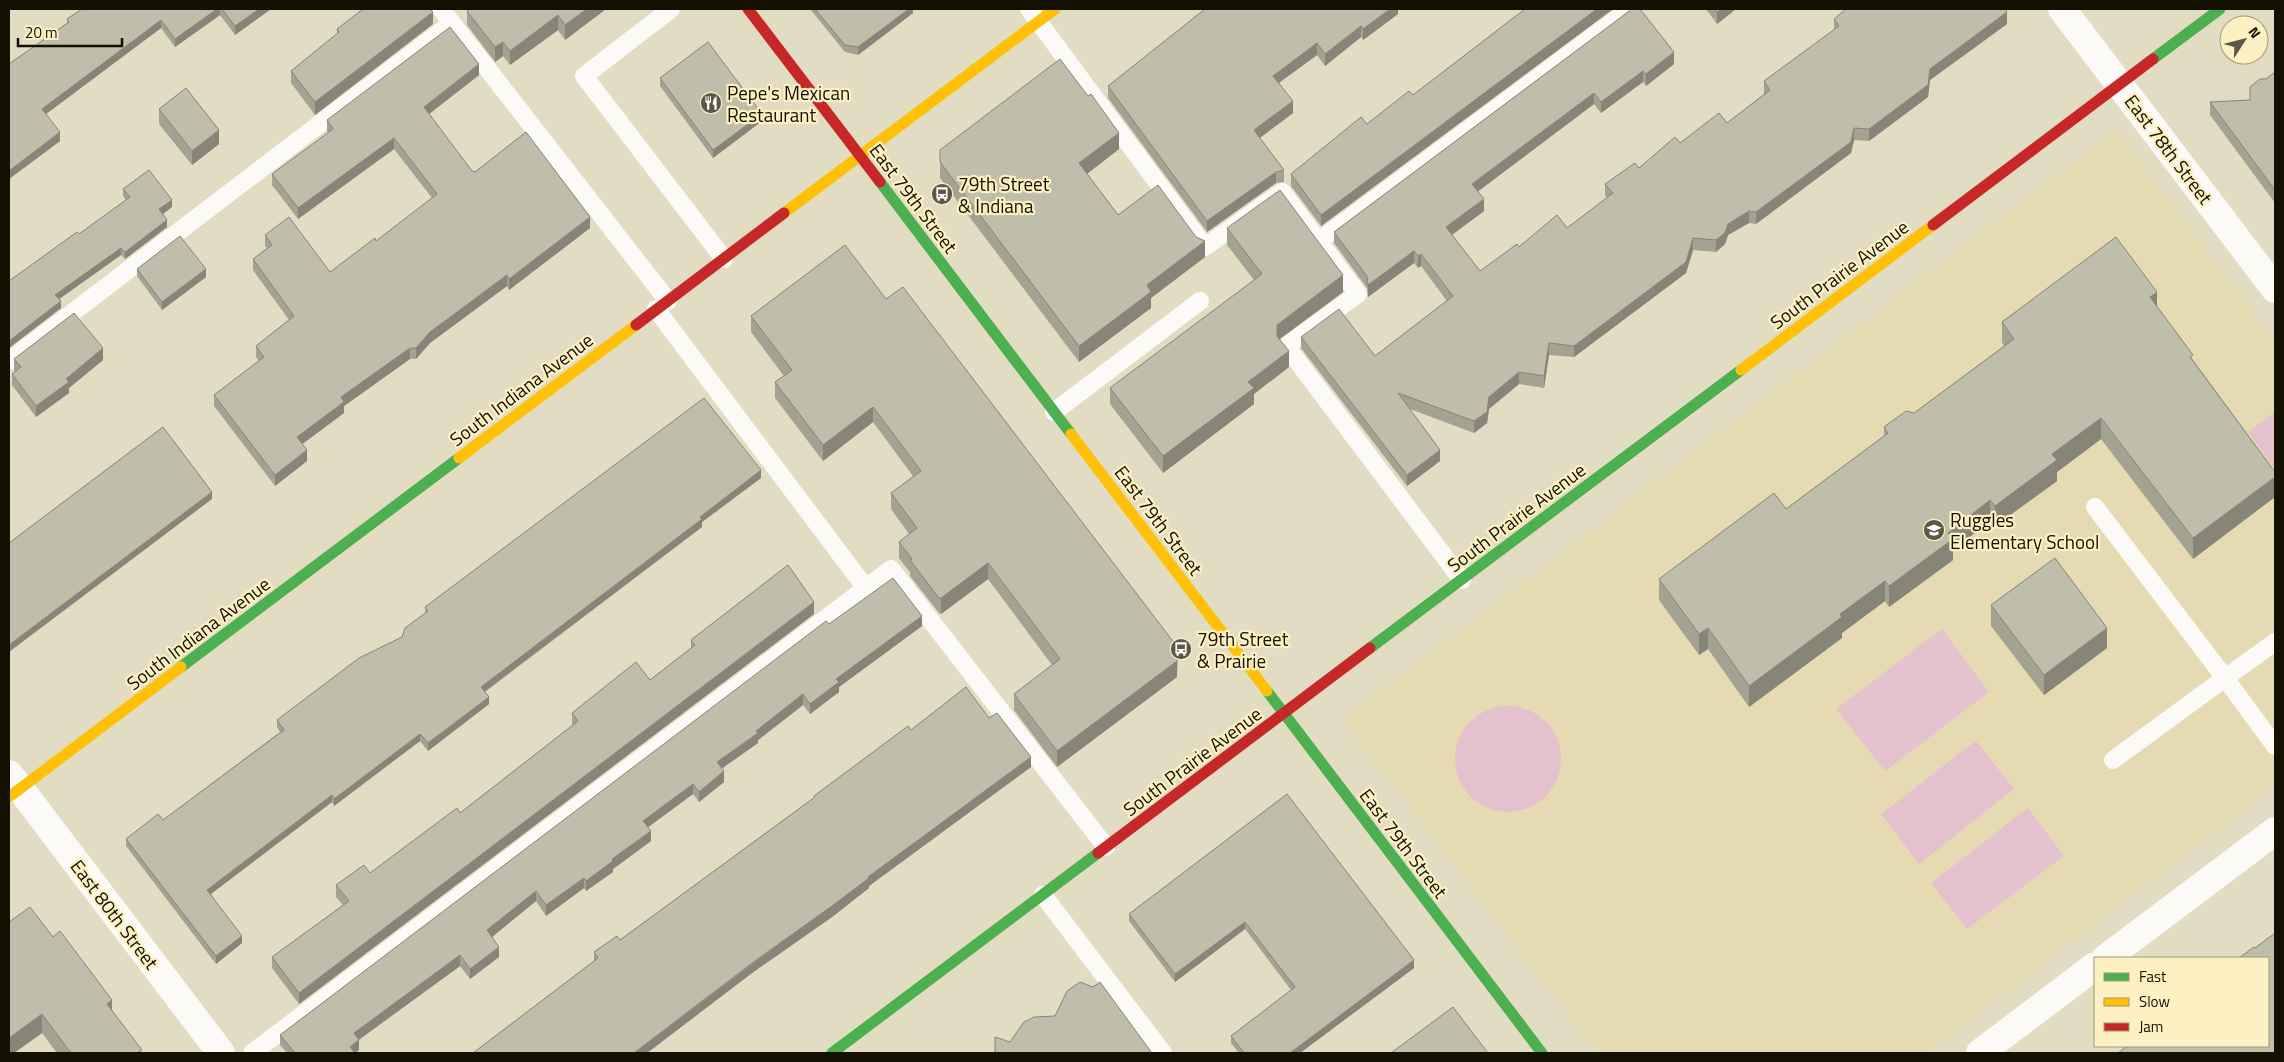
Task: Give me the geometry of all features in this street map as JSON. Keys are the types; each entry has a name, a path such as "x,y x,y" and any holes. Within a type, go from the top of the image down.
{"street":[{"name":"East 79th Street","path":"748,9 1542,1053"},
{"name":"South Indiana Avenue","path":"12,787 724,259 860,156 1034,15 1055,9"},
{"name":"East 78th Street","path":"2062,9 2275,289"},
{"name":"South Prairie Avenue","path":"832,1053 2220,9"},
{"name":"East 80th Street","path":"12,787 221,1053"},
{"path":"2107,957 2275,830"},
{"path":"1980,1053 2094,967"}],"lane":[{"path":"671,9 584,76 724,259"},
{"path":"1319,241 1630,9"},
{"path":"1034,15 1205,247 1282,192 1358,294 1286,346 1462,580"},
{"path":"9,361 447,16 662,305 865,587"},
{"path":"1054,412 1200,301"},
{"path":"2095,507 2275,746"},
{"path":"252,1053 891,569 1106,847"},
{"path":"2113,760 2275,642"},
{"path":"1043,895 1163,1053"}],"shaded area":[{"name":"Ruggles Elementary School","path":"2115,130 2275,339 2275,787 1927,1053 1598,1053 1343,720"},
{"path":"2275,412 2275,469 2248,432"},
{"path":"1942,629 1989,692 1885,771 1836,709"},
{"path":"1508,706 1528,710 1546,721 1557,739 1561,759 1557,779 1546,797 1528,808 1508,812 1488,808 1470,797 1459,779 1455,759 1459,739 1470,721 1488,710"},
{"path":"1976,741 2014,789 1919,864 1881,814"},
{"path":"2028,808 2064,856 1967,929 1931,883"}],"building":[{"path":"82,9 217,9 175,39 161,20 42,109 60,132 9,171 9,64 69,22 67,19"},
{"path":"222,9 259,9 235,26"},
{"path":"363,9 430,9 433,12 315,102 291,71 339,32 337,29"},
{"path":"470,9 587,9 565,25 558,15 510,51 503,42 495,47 467,11"},
{"path":"815,9 909,9 858,47 845,45"},
{"path":"1205,9 1390,9 1363,29 1361,26 1325,54 1317,43 1273,76 1293,101 1254,130 1284,170 1276,172 1207,221 1108,86"},
{"path":"1525,9 1597,9 1321,215 1291,174 1361,117 1367,124 1409,91 1413,95"},
{"path":"1632,9 1640,9 1674,52 1646,74 1643,71 1601,102 1594,93 1472,184 1484,199 1446,227 1480,271 1517,244 1519,247 1557,215 1567,228 1613,193 1605,184 1635,163 1639,168 1675,137 1680,143 1719,113 1727,123 1770,90 1764,81 1839,26 1834,19 1846,9 2005,9 2007,12 1930,69 1928,85 1869,129 1854,128 1851,142 1756,212 1749,211 1728,224 1725,233 1716,240 1693,238 1686,262 1574,346 1549,343 1544,376 1519,372 1489,397 1487,412 1474,421 1398,393 1440,450 1407,475 1301,337 1339,309 1375,356 1453,296 1421,254 1418,256 1414,251 1368,285 1367,276 1334,232"},
{"path":"450,27 479,64 424,107 472,171 475,172 526,132 590,217 509,279 507,275 430,332 416,348 410,348 341,397 344,402 297,437 307,450 275,475 214,395 264,357 256,346 294,316 253,259 272,245 265,235 289,217 330,272 375,238 376,241 437,194 394,138 298,208 272,174 333,129 327,120"},
{"name":"Pepe's Mexican Restaurant","path":"708,42 762,114 713,150 660,78"},
{"path":"1060,59 1088,96 1091,94 1119,133 1079,163 1118,215 1158,185 1196,237 1205,241 1147,285 1151,292 1079,346 940,162 940,150"},
{"path":"2275,72 2275,190 2210,102 2250,100 2250,87 2260,79 2266,79"},
{"path":"186,88 219,130 192,151 159,109"},
{"path":"149,170 172,200 159,209 167,220 125,252 121,248 55,295 61,301 9,341 9,281 130,197 123,189"},
{"path":"1280,190 1343,275 1277,325 1277,336 1289,351 1248,382 1254,388 1163,456 1110,388 1262,274 1227,228"},
{"path":"180,236 206,269 162,302 137,269"},
{"path":"2116,237 2157,292 2150,297 2193,355 2190,357 2275,472 2275,477 2193,538 2101,418 2052,454 2057,460 1995,506 1990,500 1948,533 1953,539 1889,586 1885,581 1840,614 1842,617 1749,686 1708,628 1699,634 1659,579 1774,493 1786,509 1888,433 1884,427 1906,411 1914,413 2014,339 2002,322"},
{"path":"845,245 886,299 903,287 1178,648 1177,661 1057,751 1014,694 1060,659 988,563 939,598 910,560 912,559 899,542 917,528 891,493 921,471 873,407 823,445 775,382 792,370 751,316"},
{"path":"74,313 103,348 66,379 69,382 36,406 12,374 21,367 14,359"},
{"path":"704,398 761,470 700,517 702,519 481,687 489,697 428,743 420,734 334,799 332,795 207,890 242,936 216,956 126,839 158,814 163,820 284,730 277,720 359,658 402,637 405,628 428,611 425,607"},
{"path":"163,427 212,492 9,645 9,543"},
{"path":"2055,558 2107,628 2044,675 1991,605"},
{"path":"788,565 814,602 299,993 272,957 349,901 336,885 364,865 370,873 457,808 460,813 578,721 572,713 636,662 650,680 695,645 691,640"},
{"path":"893,578 922,616 836,679 839,682 810,704 803,694 756,731 758,733 717,762 724,771 699,792 693,784 643,821 651,831 612,859 613,861 586,881 584,878 546,905 536,891 487,930 499,947 470,969 460,955 354,1033 359,1040 350,1047 355,1053 295,1053 280,1035 826,621 829,624"},
{"path":"966,687 989,718 997,713 1031,757 868,877 832,906 752,963 634,1053 473,1053 598,958 594,952 617,936 620,940 815,797 908,726 911,730"},
{"path":"1287,794 1414,960 1290,1053 1244,1053 1231,1036 1295,987 1245,922 1175,974 1129,914"},
{"path":"30,907 53,937 60,931 112,1000 107,1004 142,1050 137,1053 71,1053 42,1014 9,1038 9,922"},
{"path":"2275,933 2275,1053 2118,1053 2126,1047 2269,1047 2269,957 2240,957"},
{"path":"1080,982 1093,987 1100,982 1152,1053 995,1053 995,1037 1010,1042 1024,1022 1034,1017 1055,1016 1067,991"},
{"path":"1453,1007 1488,1053 1391,1053"}],"traffic: fast":[{"path":"2153,59 2220,9"},
{"path":"880,182 1071,434"},
{"path":"1370,648 1741,370"},
{"path":"181,667 459,458"},
{"path":"1267,691 1542,1053"},
{"path":"832,1053 1098,853"}],"traffic: slow":[{"path":"784,213 1055,9"},
{"path":"1741,370 1933,225"},
{"path":"459,458 636,325"},
{"path":"1071,434 1267,691"},
{"path":"9,797 181,667"}],"traffic: jam":[{"path":"748,9 880,182"},
{"path":"1933,225 2153,59"},
{"path":"636,325 784,213"},
{"path":"1098,853 1370,648"}],"place":[{"name":"Pepe's Mexican Restaurant","path":"711,103"},
{"name":"79th Street & Indiana","path":"942,194"},
{"name":"Ruggles Elementary School","path":"1934,530"},
{"name":"79th Street & Prairie","path":"1181,649"}]}
